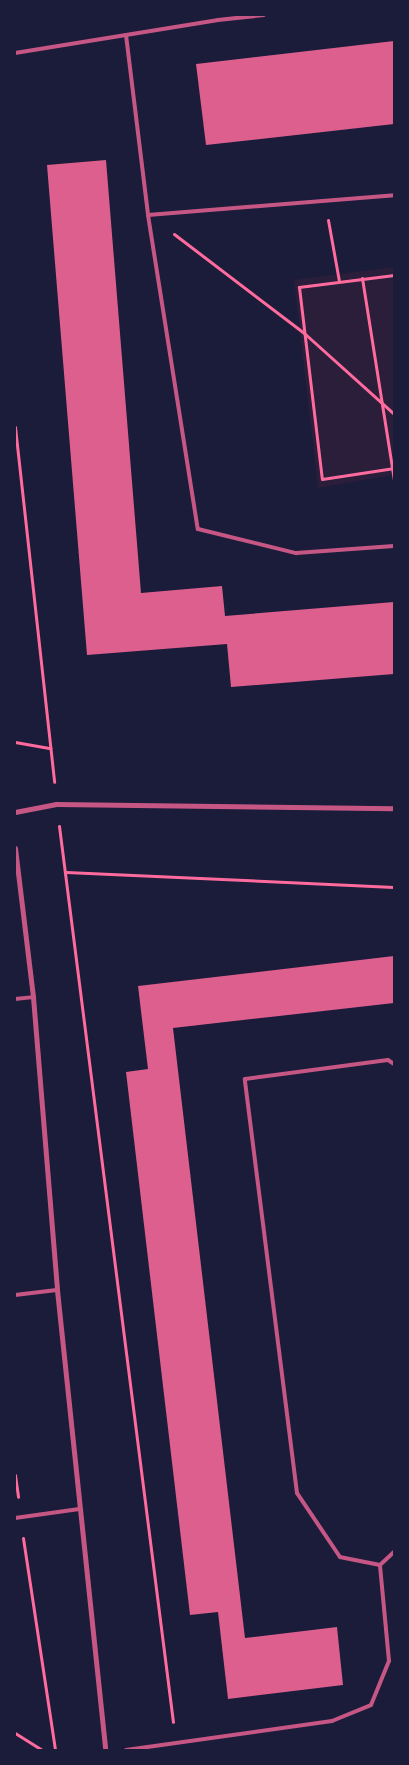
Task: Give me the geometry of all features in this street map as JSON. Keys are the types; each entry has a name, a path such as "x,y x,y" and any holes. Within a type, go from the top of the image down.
{"street":[{"path":"15,812 56,804 394,808"},
{"path":"15,848 33,997 57,1290 105,1750"}],"lane":[{"path":"15,53 126,35 218,17 264,15"},
{"path":"126,35 148,215 198,529 296,553 394,546"},
{"path":"148,215 394,195"},
{"path":"15,999 33,997"},
{"path":"380,1565 340,1557 297,1492 245,1079 388,1060 394,1064"},
{"path":"15,1295 57,1290"},
{"path":"18,1518 79,1509"},
{"path":"380,1565 394,1552"},
{"path":"126,1750 332,1722 371,1705 389,1661 380,1565"}],"path":[{"path":"325,202 339,281"},
{"path":"148,215 304,333 394,414"},
{"path":"393,468 322,479 299,287 394,275"},
{"path":"362,278 394,479"},
{"path":"15,427 56,804 176,1743"},
{"path":"15,742 50,748"},
{"path":"66,872 394,886"},
{"path":"18,1518 55,1750"},
{"path":"15,1733 42,1750"}],"shaded area":[{"path":"394,267 394,475 318,488 294,280"}],"building":[{"path":"394,41 394,124 206,145 196,64"},
{"path":"106,160 141,593 222,586 225,616 394,602 394,674 231,687 227,644 87,655 47,165"},
{"path":"394,956 394,1003 173,1028 245,1638 337,1627 343,1685 228,1699 218,1612 190,1615 126,1072 148,1069 138,986"}]}
